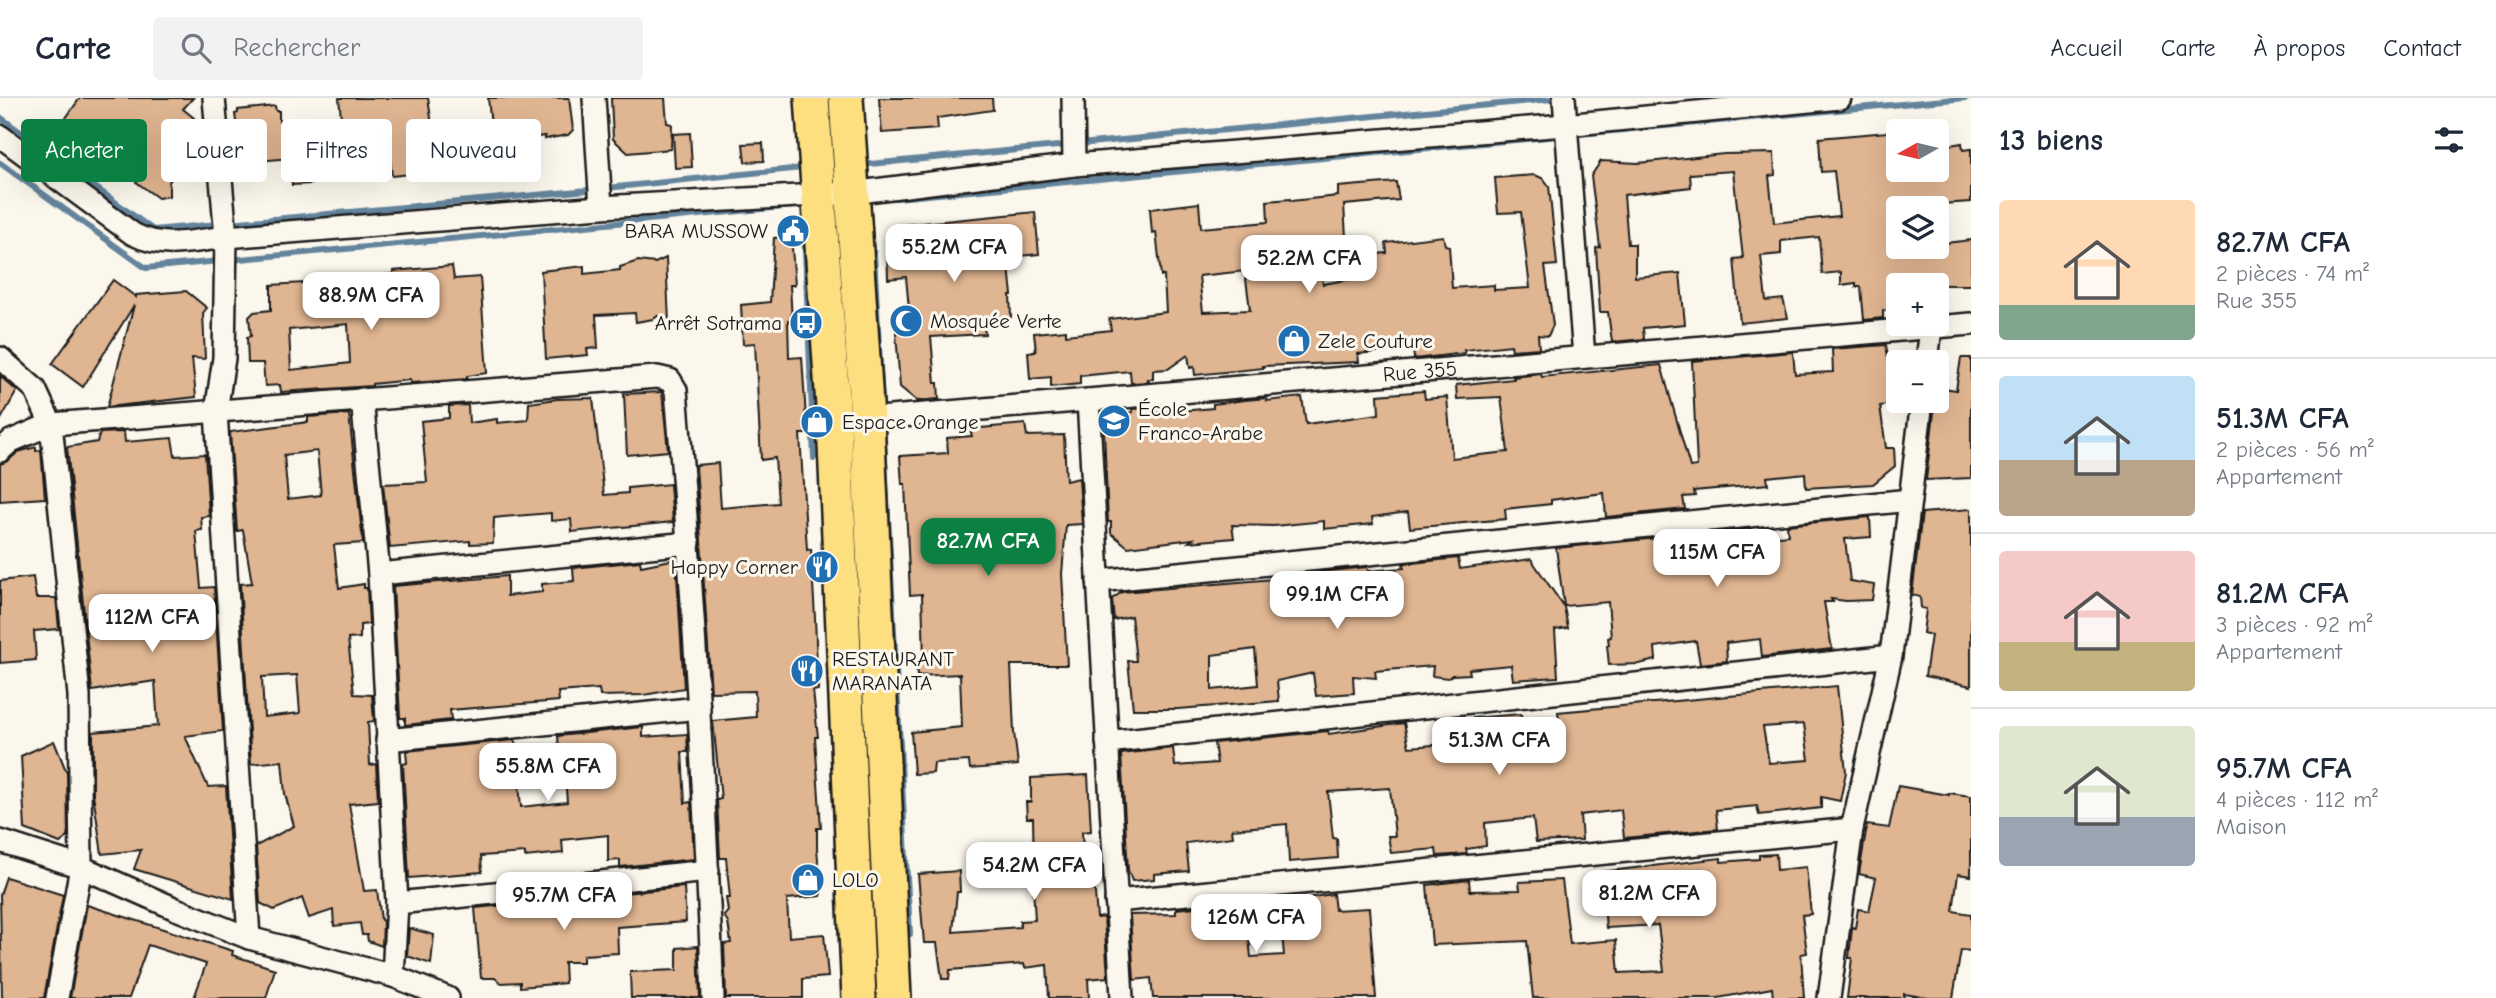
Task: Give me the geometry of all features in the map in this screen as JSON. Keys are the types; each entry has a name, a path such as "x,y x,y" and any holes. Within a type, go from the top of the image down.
{"main road":[{"path":"812,98 834,421 859,998"},
{"path":"846,98 867,419 894,998"}],"street":[{"path":"214,98 226,237 224,358 216,412 249,938"},
{"path":"594,98 601,207"},
{"path":"1073,98 1074,165"},
{"path":"1564,98 1584,357"},
{"path":"0,136 133,234 150,243 173,243 601,207 851,193 1074,165 1565,125 1840,98"},
{"name":"Rue 355","path":"1949,326 1971,324"},
{"name":"Rue 355","path":"867,419 1886,331"},
{"path":"0,358 35,388 51,424 79,695 82,867 57,998"},
{"path":"0,451 11,442 51,424 657,377 670,380 676,390 689,543 713,998"},
{"path":"362,399 379,574 397,903 393,976"},
{"path":"1087,400 1122,998"},
{"path":"1829,998 1852,829 1891,656 1921,413"},
{"path":"1098,581 1910,500"},
{"path":"379,574 689,543"},
{"path":"1107,742 1891,656"},
{"path":"387,740 699,708"},
{"path":"1116,901 1852,829"},
{"path":"0,841 82,867 249,938 393,976 448,998"},
{"path":"397,903 708,871"}],"building":[{"path":"80,98 193,98 183,109 193,119 161,119 161,182 169,182 169,196 158,198 136,182 147,182 147,119 65,119"},
{"path":"339,98 428,98 431,119 406,119 406,175 392,176 392,119 316,119 341,117"},
{"path":"488,98 569,98 573,130 568,135 545,139 545,136 541,137 541,119 490,119"},
{"path":"611,98 665,98 667,123 672,124 671,149 628,153 613,139"},
{"path":"879,98 992,98 993,110 937,118 938,129 882,133"},
{"path":"275,106 276,111 279,111 281,159 267,160 267,119 236,119 235,114 238,110"},
{"path":"1886,132 1886,182 1950,182 1950,145 1962,143 1963,150 1971,149 1971,202 1949,203 1949,196 1886,196 1886,259 1949,259 1949,243 1971,240 1971,285 1949,285 1949,273 1886,273 1886,311 1883,311 1883,318 1864,320 1861,287 1856,287 1856,283 1841,285 1841,272 1822,274 1819,237 1781,241 1781,254 1761,256 1766,301 1783,299 1788,318 1740,323 1734,259 1743,258 1733,171 1690,174 1691,187 1624,195 1628,244 1635,244 1635,277 1680,273 1685,324 1643,328 1644,339 1612,342 1608,312 1600,312 1596,248 1600,247 1591,176 1601,161 1638,163 1724,154 1774,153 1775,175 1769,176 1774,223 1839,216 1834,171 1821,172 1819,138"},
{"path":"690,133 692,167 675,168 673,134"},
{"path":"763,143 764,161 745,162 743,144"},
{"path":"1535,175 1544,179 1549,186 1557,265 1545,266 1553,325 1548,336 1538,335 1539,348 1512,350 1511,345 1414,359 1413,348 1358,354 1359,362 1263,366 1264,368 1195,375 1194,367 1190,368 1188,355 1168,369 1153,370 1153,379 1148,379 1149,382 1131,383 1130,371 1080,376 1080,384 1051,387 1051,377 1030,379 1028,352 1036,351 1034,333 1066,330 1066,335 1111,330 1109,319 1166,312 1164,276 1161,276 1156,232 1152,233 1150,209 1199,203 1201,228 1268,222 1267,201 1338,196 1338,187 1396,182 1399,200 1344,205 1346,237 1317,241 1323,284 1368,276 1366,255 1387,253 1386,243 1443,236 1445,245 1449,246 1452,288 1494,285 1494,290 1530,288 1521,212 1498,213 1495,178","holes":["1245,271 1250,310 1203,312 1199,276"]},
{"path":"292,182 312,182 312,184 292,185"},
{"path":"1035,212 1039,254 1008,257 1011,317 983,319 985,334 931,337 939,399 917,401 900,387 896,332 911,331 906,277 888,279 887,245 903,225"},
{"path":"791,236 795,285 790,285 792,321 788,320 789,358 802,357 807,434 800,434 807,550 811,549 815,618 818,690 813,691 818,737 815,737 821,828 817,828 817,848 821,896 787,899 789,937 824,934 828,977 803,979 803,998 726,998 724,944 731,943 728,922 724,916 728,911 726,898 730,898 726,858 720,858 717,800 721,799 713,721 756,717 755,691 711,692 696,465 718,463 721,508 778,503 775,458 761,460 755,343 743,344 741,305 770,302 774,238"},
{"path":"666,258 669,322 658,316 636,322 635,313 596,315 598,348 587,349 588,355 546,359 541,271 584,266 584,274 620,270 620,267 638,261 655,263"},
{"path":"452,266 454,279 480,277 487,373 467,376 467,379 411,383 410,380 372,386 281,392 280,385 265,386 263,363 248,363 247,337 251,336 249,317 254,312 271,310 271,285 304,283 305,288 340,285 340,279 393,274 393,271","holes":["348,324 350,363 291,370 289,330"]},
{"path":"113,280 136,297 186,291 207,308 203,313 205,359 192,358 196,397 107,407 134,305 83,387 52,364"},
{"path":"1886,345 1886,405 1880,406 1886,448 1894,448 1895,466 1873,484 1806,488 1805,473 1767,477 1768,484 1694,491 1695,496 1683,497 1685,509 1606,517 1604,493 1551,500 1551,504 1505,509 1506,519 1410,528 1408,512 1372,517 1373,524 1324,529 1324,521 1274,526 1232,525 1234,538 1189,542 1193,539 1128,547 1111,533 1111,522 1108,522 1104,431 1117,414 1133,412 1132,409 1152,408 1153,413 1171,412 1213,408 1213,404 1245,400 1267,398 1267,401 1302,397 1306,424 1379,414 1378,395 1424,391 1425,399 1447,397 1452,458 1508,452 1501,397 1457,399 1456,385 1541,374 1542,377 1661,365 1690,467 1697,466 1692,361 1793,352 1795,374 1833,372 1832,349"},
{"path":"1961,358 1971,358 1971,478 1926,480 1934,413 1949,413 1949,389 1956,390"},
{"path":"0,376 17,391 0,421"},
{"path":"662,392 668,451 627,455 624,394"},
{"path":"593,398 604,495 628,493 628,488 670,484 673,522 572,532 571,519 551,521 551,513 503,517 494,518 493,543 470,544 470,541 390,548 383,484 427,482 421,421 449,418 449,406 468,405 469,423 497,419 497,423 528,420 529,403"},
{"path":"349,414 363,543 334,545 339,588 364,584 364,588 367,588 369,624 360,625 360,638 348,639 354,694 372,695 374,721 368,722 370,765 376,764 378,801 349,804 364,891 377,890 383,921 382,946 368,941 367,935 362,935 360,923 334,926 333,910 309,918 302,898 274,910 260,903 256,846 294,826 285,794 282,761 251,764 240,584 252,583 243,530 237,531 230,432 308,422 308,417","holes":["317,451 321,495 288,499 284,455","297,675 300,713 264,717 262,677"]},
{"path":"1025,424 1027,436 1064,435 1066,481 1079,478 1082,524 1066,525 1062,574 1067,665 1011,665 1018,765 970,769 969,761 934,763 933,773 914,774 911,732 962,727 960,674 917,676 916,659 924,659 922,594 910,595 905,484 902,484 900,456 948,453 947,438 972,436 970,429"},
{"path":"124,432 125,442 172,438 175,456 205,454 209,516 201,517 202,530 196,531 201,588 214,587 223,731 185,736 208,787 226,786 233,899 134,869 141,850 102,854 93,794 93,732 158,726 155,681 92,691 67,447 97,442 100,433"},
{"path":"36,447 36,451 41,450 45,498 0,501 0,464 18,452"},
{"path":"1971,509 1971,686 1925,676 1931,635 1923,633 1926,609 1921,608 1920,597 1912,595 1922,513"},
{"path":"1870,517 1871,537 1845,539 1850,581 1874,585 1872,600 1831,599 1833,602 1824,602 1832,649 1762,657 1760,639 1726,643 1727,661 1700,664 1696,641 1655,647 1656,660 1639,664 1609,665 1607,645 1608,638 1611,637 1608,602 1564,606 1556,548 1750,529 1750,539 1788,535 1787,525"},
{"path":"1458,558 1460,569 1531,559 1564,607 1568,628 1555,630 1558,677 1513,680 1511,665 1469,669 1470,674 1452,675 1448,678 1432,676 1433,666 1375,671 1376,678 1353,676 1354,693 1316,696 1313,673 1277,681 1279,701 1178,709 1133,709 1128,661 1136,661 1131,616 1114,620 1112,599 1122,592 1320,575 1320,572 1367,567 1368,571 1404,568 1403,564","holes":["1255,649 1258,685 1212,690 1212,655"]},
{"path":"676,559 684,688 644,695 600,696 599,689 558,692 559,701 450,710 451,720 405,725 405,718 400,718 393,586 507,576 507,596 542,592 542,584 574,581 573,568 640,561 641,566"},
{"path":"33,577 36,598 56,598 59,629 34,631 36,660 0,663 0,581"},
{"path":"1837,686 1846,772 1840,801 1821,797 1821,808 1759,815 1757,806 1716,810 1718,829 1624,838 1621,810 1580,815 1582,840 1536,842 1533,818 1485,823 1486,846 1466,849 1467,854 1437,856 1436,849 1391,853 1388,836 1395,836 1390,788 1328,792 1338,858 1289,862 1287,824 1232,829 1233,837 1186,843 1189,871 1154,874 1154,879 1132,881 1128,870 1121,754 1173,748 1175,766 1217,763 1214,743 1328,731 1329,734 1404,723 1409,747 1446,744 1446,736 1475,734 1473,718 1521,714 1523,732 1560,728 1558,712","holes":["1804,724 1809,760 1769,763 1763,727"]},
{"path":"643,727 643,737 687,734 688,752 682,752 685,803 691,802 694,859 620,867 620,860 608,861 608,835 562,840 563,853 525,857 525,853 481,856 482,872 409,878 403,764 407,763 406,751 515,740 521,807 567,802 563,751 559,750 558,736"},
{"path":"54,741 67,773 68,837 60,843 25,829 21,756"},
{"path":"1088,775 1091,831 1082,832 1084,869 1093,869 1097,918 1104,917 1108,977 1088,979 1089,998 1049,998 1047,965 1025,968 1024,964 950,970 949,979 942,979 937,943 924,943 918,874 959,871 960,892 957,892 953,932 1020,927 1020,921 1035,920 1033,818 1027,818 1026,802 1031,802 1031,778"},
{"path":"1898,786 1971,796 1971,876 1958,874 1953,911 1971,914 1971,951 1961,950 1953,998 1904,994 1904,998 1847,998 1852,958 1849,958 1852,927 1855,928 1858,909 1869,911 1876,878 1859,874 1867,825 1889,828"},
{"path":"1776,854 1777,870 1806,867 1811,914 1802,915 1807,953 1801,954 1804,998 1773,998 1772,988 1718,998 1533,998 1527,941 1432,945 1427,885 1469,880 1470,891 1520,890 1519,882 1562,880 1570,944 1616,940 1619,973 1664,971 1658,925 1606,928 1601,872 1721,858 1721,862 1759,859 1759,855"},
{"path":"6,877 63,895 44,998 2,998 0,895"},
{"path":"684,887 686,922 617,927 618,953 583,955 583,962 564,962 565,983 520,987 520,982 501,983 495,978 481,978 475,908"},
{"path":"1333,894 1335,910 1369,908 1376,998 1153,998 1151,978 1134,980 1130,915 1176,914 1176,909 1195,907 1196,910 1224,905 1225,911 1246,909 1251,957 1284,955 1279,902"},
{"path":"87,905 233,951 232,955 275,969 266,998 194,998 206,964 148,945 129,998 70,998"},
{"path":"409,928 434,935 431,964 407,956"},
{"path":"698,946 700,998 631,998 630,972 677,970 677,948"}],"waterway":[{"path":"870,164 1562,98"},
{"path":"1579,134 1966,98"},
{"path":"0,117 153,230 802,168"},
{"path":"896,198 1558,136"},
{"path":"0,163 146,268 794,206"},
{"path":"803,205 814,458"},
{"path":"874,253 910,934"}],"place":[{"name":"BARA MUSSOW","path":"793,231"},
{"name":"Mosquée Verte","path":"906,321"},
{"name":"Arrêt Sotrama","path":"806,323"},
{"name":"Zele Couture","path":"1294,341"},
{"name":"École Franco-Arabe","path":"1114,421"},
{"name":"Espace Orange","path":"817,422"},
{"name":"Happy Corner","path":"822,567"},
{"name":"RESTAURANT MARANATA","path":"807,671"},
{"name":"LOLO","path":"808,880"}]}
